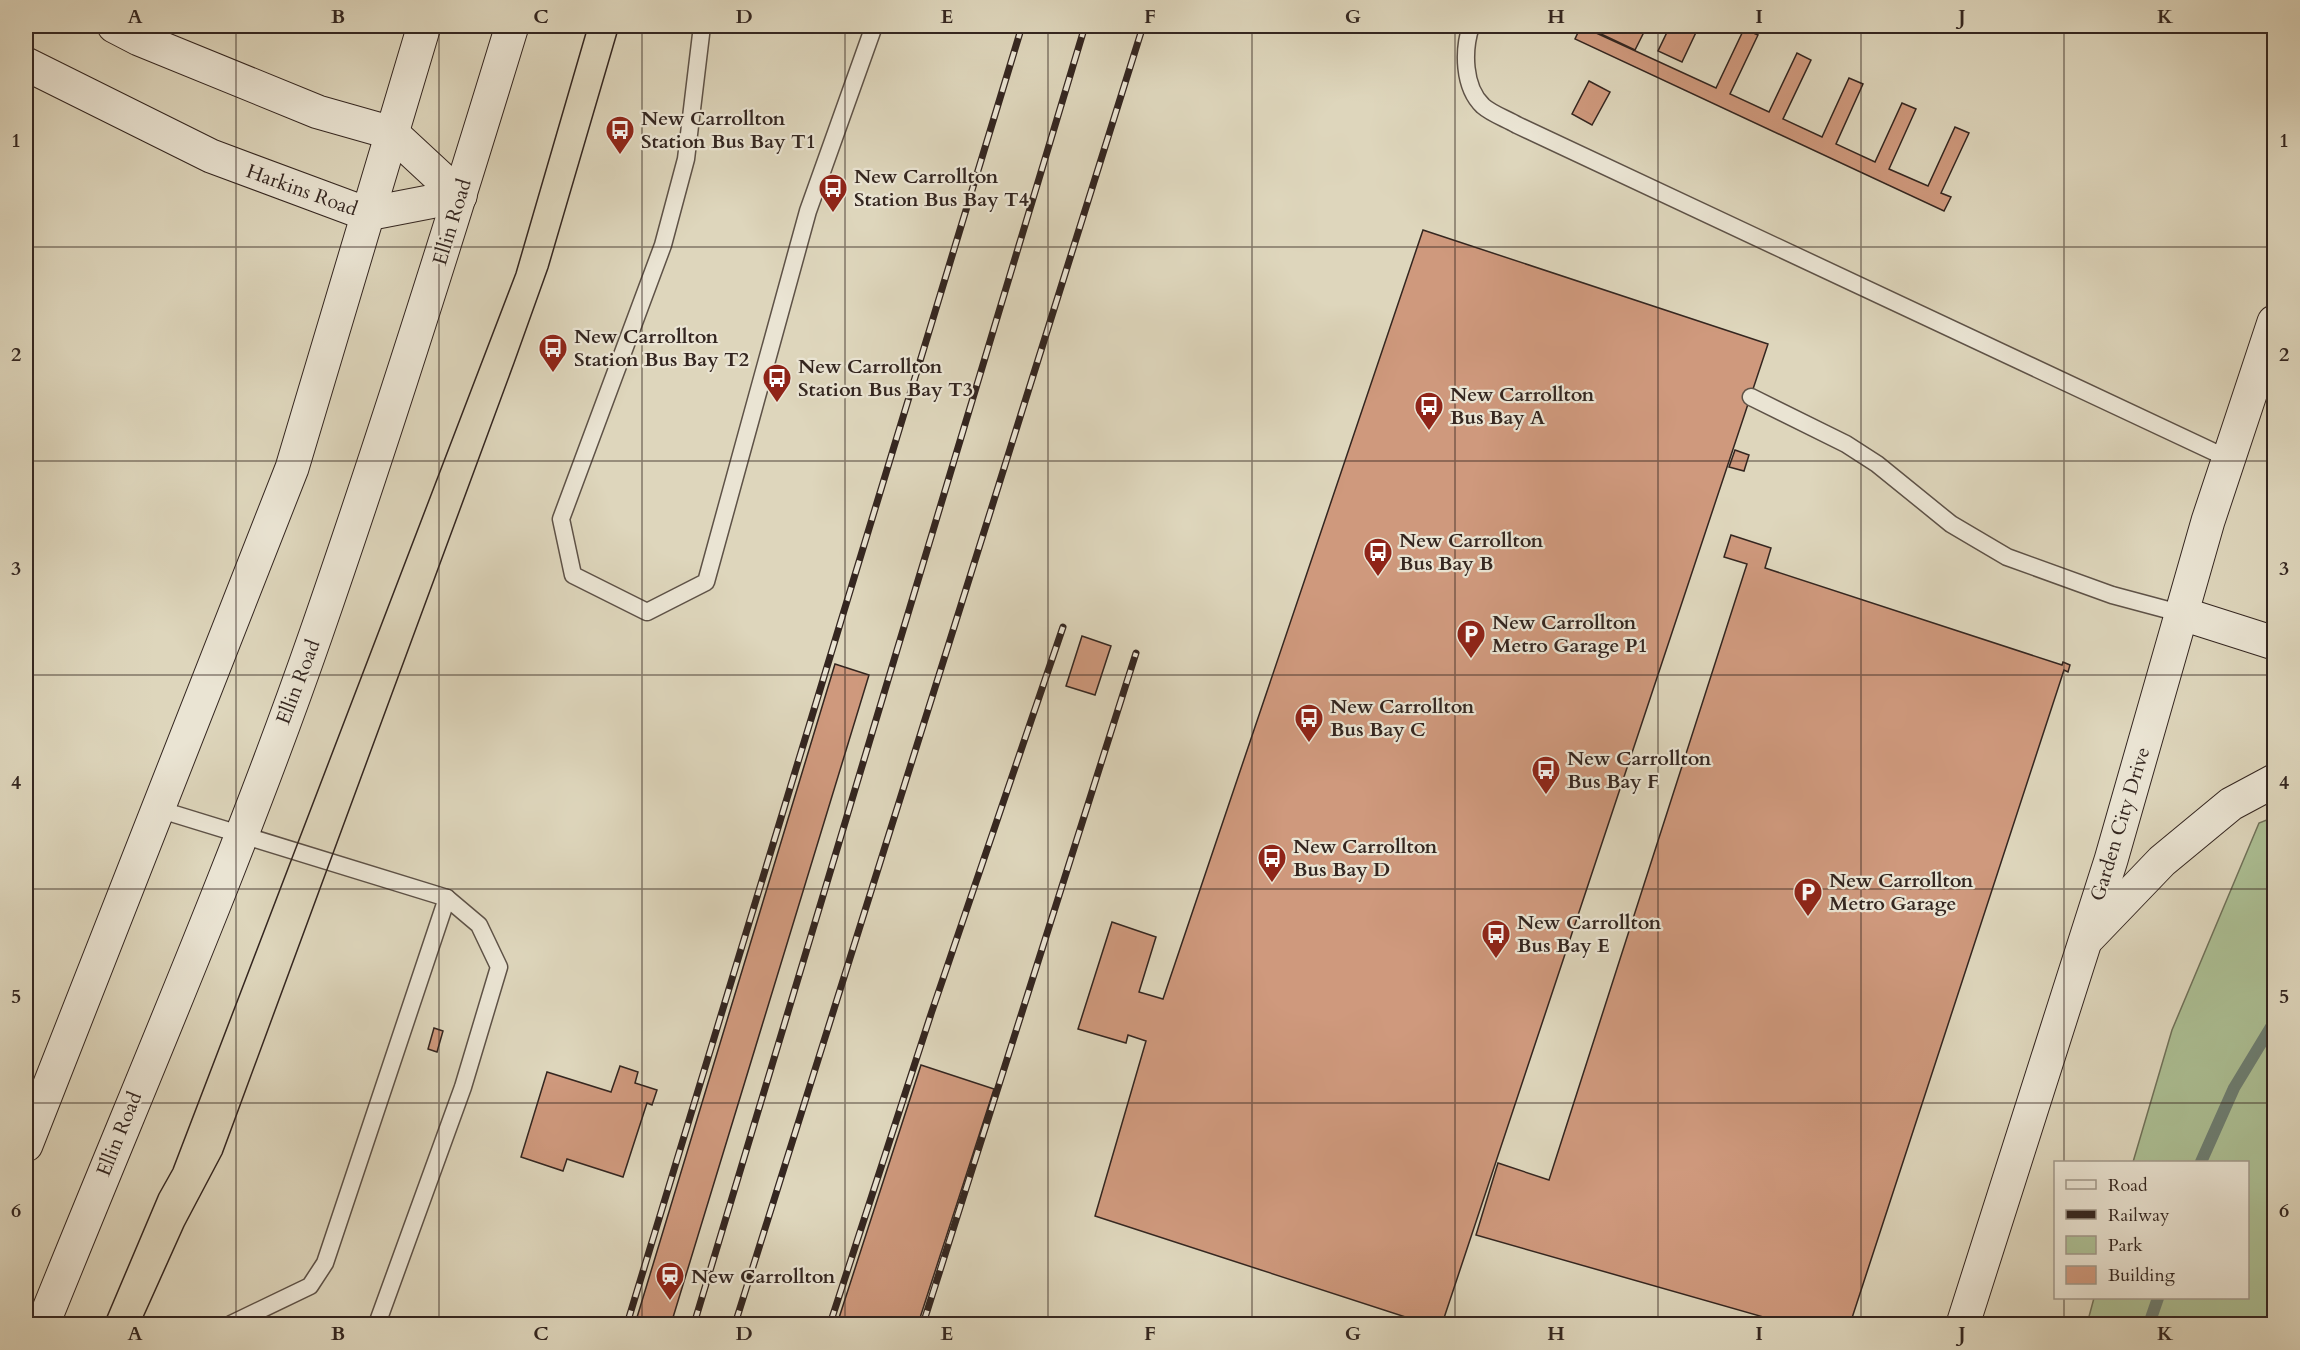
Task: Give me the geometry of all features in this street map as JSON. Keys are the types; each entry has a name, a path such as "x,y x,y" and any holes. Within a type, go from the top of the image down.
{"street":[{"path":"114,26 140,39 318,111 392,133 460,196"},
{"path":"26,1145 292,468 424,26"},
{"name":"Ellin Road","path":"43,1324 241,833 316,636 460,196 512,26"},
{"name":"Harkins Road","path":"26,64 211,156 367,214 460,196"},
{"name":"Garden City Drive","path":"1963,1324 2111,860 2208,521 2274,322"},
{"path":"2183,614 2274,643"},
{"path":"2083,943 2162,861 2231,804 2274,781"}],"lane":[{"path":"702,26 686,159 663,245 561,519 573,576 647,612 706,582 808,211 874,26"},
{"path":"1471,26 1465,44 1467,65 1471,87 1483,106 1517,125 2229,459"},
{"path":"1751,397 1846,444 1877,464 1951,524 2007,557 2112,595 2183,614"},
{"path":"158,809 447,898 479,925 499,967 464,1087 377,1324"},
{"path":"231,1324 310,1286 325,1263 447,898"}],"green space":[{"path":"2274,817 2274,1324 2087,1324 2094,1299 2249,1299 2249,1161 2133,1161 2172,1030 2259,823"}],"building":[{"path":"1581,26 1716,88 1744,29 1758,35 1730,94 1769,112 1797,53 1811,60 1783,119 1822,137 1849,78 1863,84 1836,144 1875,162 1902,103 1916,109 1889,169 1928,186 1955,127 1969,133 1941,193 1951,197 1944,211 1575,39"},
{"path":"1584,26 1647,26 1635,50"},
{"path":"1670,26 1699,26 1682,62 1658,51"},
{"path":"1589,81 1610,92 1592,125 1572,114"},
{"name":"New Carrollton Metro Garage P1","path":"1423,230 1768,344 1442,1324 1427,1324 1095,1216 1146,1041 1128,1035 1126,1043 1078,1029 1112,922 1156,937 1139,992 1163,999"},
{"path":"1735,450 1749,455 1744,471 1729,467"},
{"name":"New Carrollton Metro Garage","path":"1731,535 1771,548 1765,568 2062,665 2063,662 2070,665 2068,672 2064,670 1850,1324 1788,1324 1476,1235 1498,1163 1549,1180 1747,564 1724,557"},
{"path":"1082,636 1111,646 1095,695 1066,686"},
{"path":"835,664 869,675 671,1324 635,1324"},
{"path":"434,1028 443,1031 437,1052 428,1049"},
{"path":"921,1065 994,1089 918,1324 837,1324"},
{"path":"620,1066 638,1072 635,1083 657,1090 652,1105 647,1103 623,1177 567,1159 563,1171 521,1157 547,1072 611,1092"}],"waterway":[{"path":"2201,1161 2234,1088 2274,1022"},
{"path":"2149,1324 2158,1299"}],"tram line":[{"path":"104,1324 159,1194 173,1169 516,273 588,26"},
{"path":"140,1324 184,1226 222,1154 514,363 548,268 619,26"}],"railway":[{"path":"627,1324 1022,26"},
{"path":"694,1324 1085,26"},
{"path":"735,1324 1143,26"},
{"path":"830,1324 931,1014 1063,627"},
{"path":"923,1324 1136,653"}],"place":[{"name":"New Carrollton Station Bus Bay T1","path":"620,156"},
{"name":"New Carrollton Station Bus Bay T4","path":"833,214"},
{"name":"New Carrollton Station Bus Bay T2","path":"553,374"},
{"name":"New Carrollton Station Bus Bay T3","path":"777,404"},
{"name":"New Carrollton Bus Bay A","path":"1429,432"},
{"name":"New Carrollton Bus Bay B","path":"1378,578"},
{"name":"New Carrollton Metro Garage P1","path":"1471,660"},
{"name":"New Carrollton Bus Bay C","path":"1309,744"},
{"name":"New Carrollton Bus Bay F","path":"1546,796"},
{"name":"New Carrollton Bus Bay D","path":"1272,884"},
{"name":"New Carrollton Metro Garage","path":"1808,918"},
{"name":"New Carrollton Bus Bay E","path":"1496,960"},
{"name":"New Carrollton","path":"670,1302"}]}
